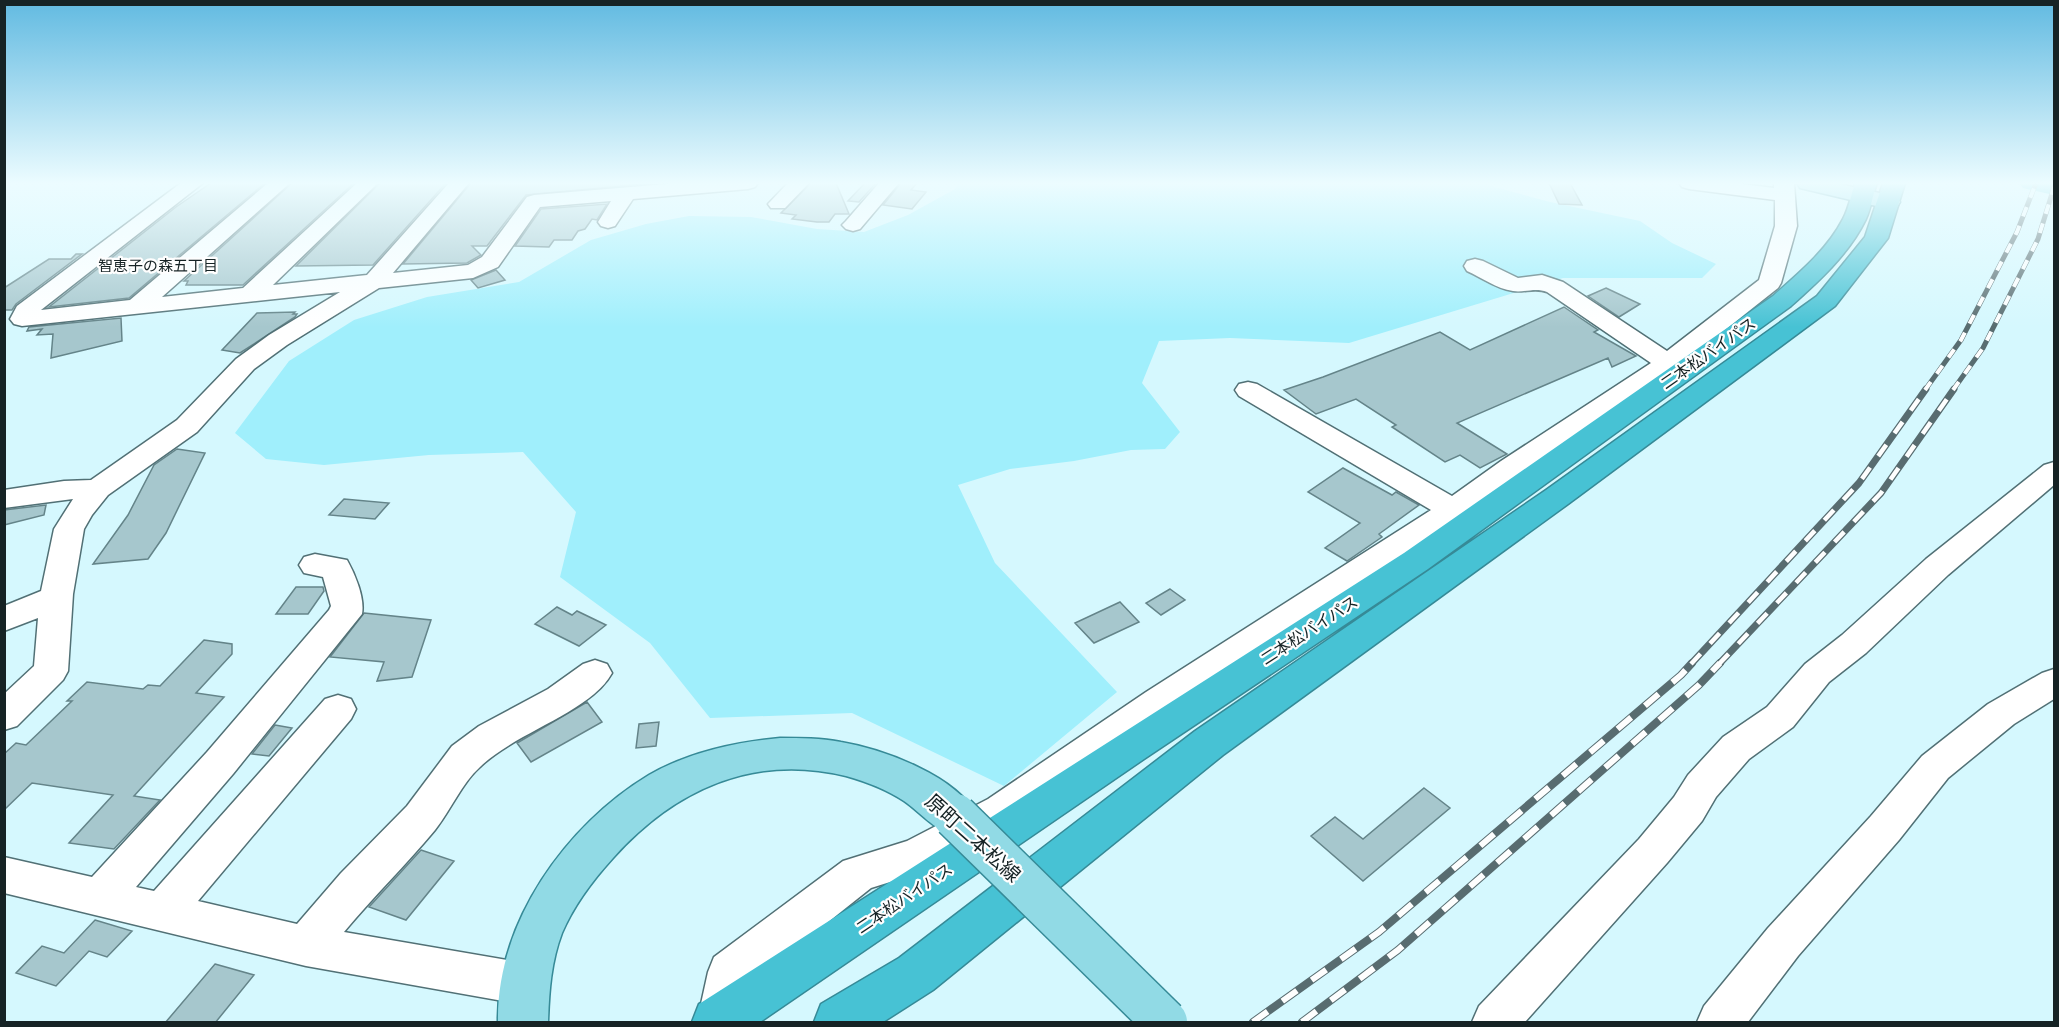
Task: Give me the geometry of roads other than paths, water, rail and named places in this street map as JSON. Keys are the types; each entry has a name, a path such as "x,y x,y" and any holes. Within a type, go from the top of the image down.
{"highway":[{"name":"二本松バイパス","path":"718,1022 1130,747 1416,561 1617,416 1782,301 1815,272 1847,231"},
{"name":"二本松バイパス","path":"839,1023 916,974 1209,743 1557,496 1826,301 1876,238 1878,231"}],"main road":[{"name":"原町二本松線","path":"524,1003 540,928 556,897 601,839 666,787 692,774 723,763 762,755 805,755 840,759 897,776 930,795 955,816 1165,1023"}],"street":[{"path":"130,231 25,311 22,318 139,314 152,316 205,304 214,298 473,271 490,262 512,231"},
{"path":"139,314 228,231"},
{"path":"251,294 317,231"},
{"path":"4,716 51,671 56,598 69,529 98,489 188,426 205,409 229,378 245,364 278,340 328,312 374,281 417,231"},
{"path":"718,1022 730,972 858,874 917,856 1002,811 1159,702 1453,510 1511,466 1668,363 1770,283 1785,231"},
{"path":"1475,266 1515,285 1542,282 1555,287 1668,363"},
{"path":"1248,390 1453,510"},
{"path":"1495,1023 1653,851 1688,809 1702,786 1736,747 1780,717 1817,673 1854,644 1939,565 2055,471"},
{"path":"4,499 64,490 98,489"},
{"path":"100,897 220,763 345,614 347,606 336,568 315,565"},
{"path":"4,619 56,598"},
{"path":"306,946 356,886 421,818 465,757 492,736 561,699 596,673"},
{"path":"1720,1023 1783,942 1885,828 1935,767 2001,714 2055,682"},
{"path":"163,911 338,709"},
{"path":"4,874 306,946 524,1003"}],"railway":[{"path":"1925,390 1961,340 2017,231"},
{"path":"1953,390 1983,348 2040,231"},
{"path":"1691,664 1859,483 1926,389"},
{"path":"1719,664 1881,493 1954,389"},
{"path":"1253,1022 1379,932 1681,675 1692,663"},
{"path":"1302,1022 1398,950 1699,685 1720,663"}],"district":[{"name":"智恵子の森五丁目","path":"158,266"}]}
